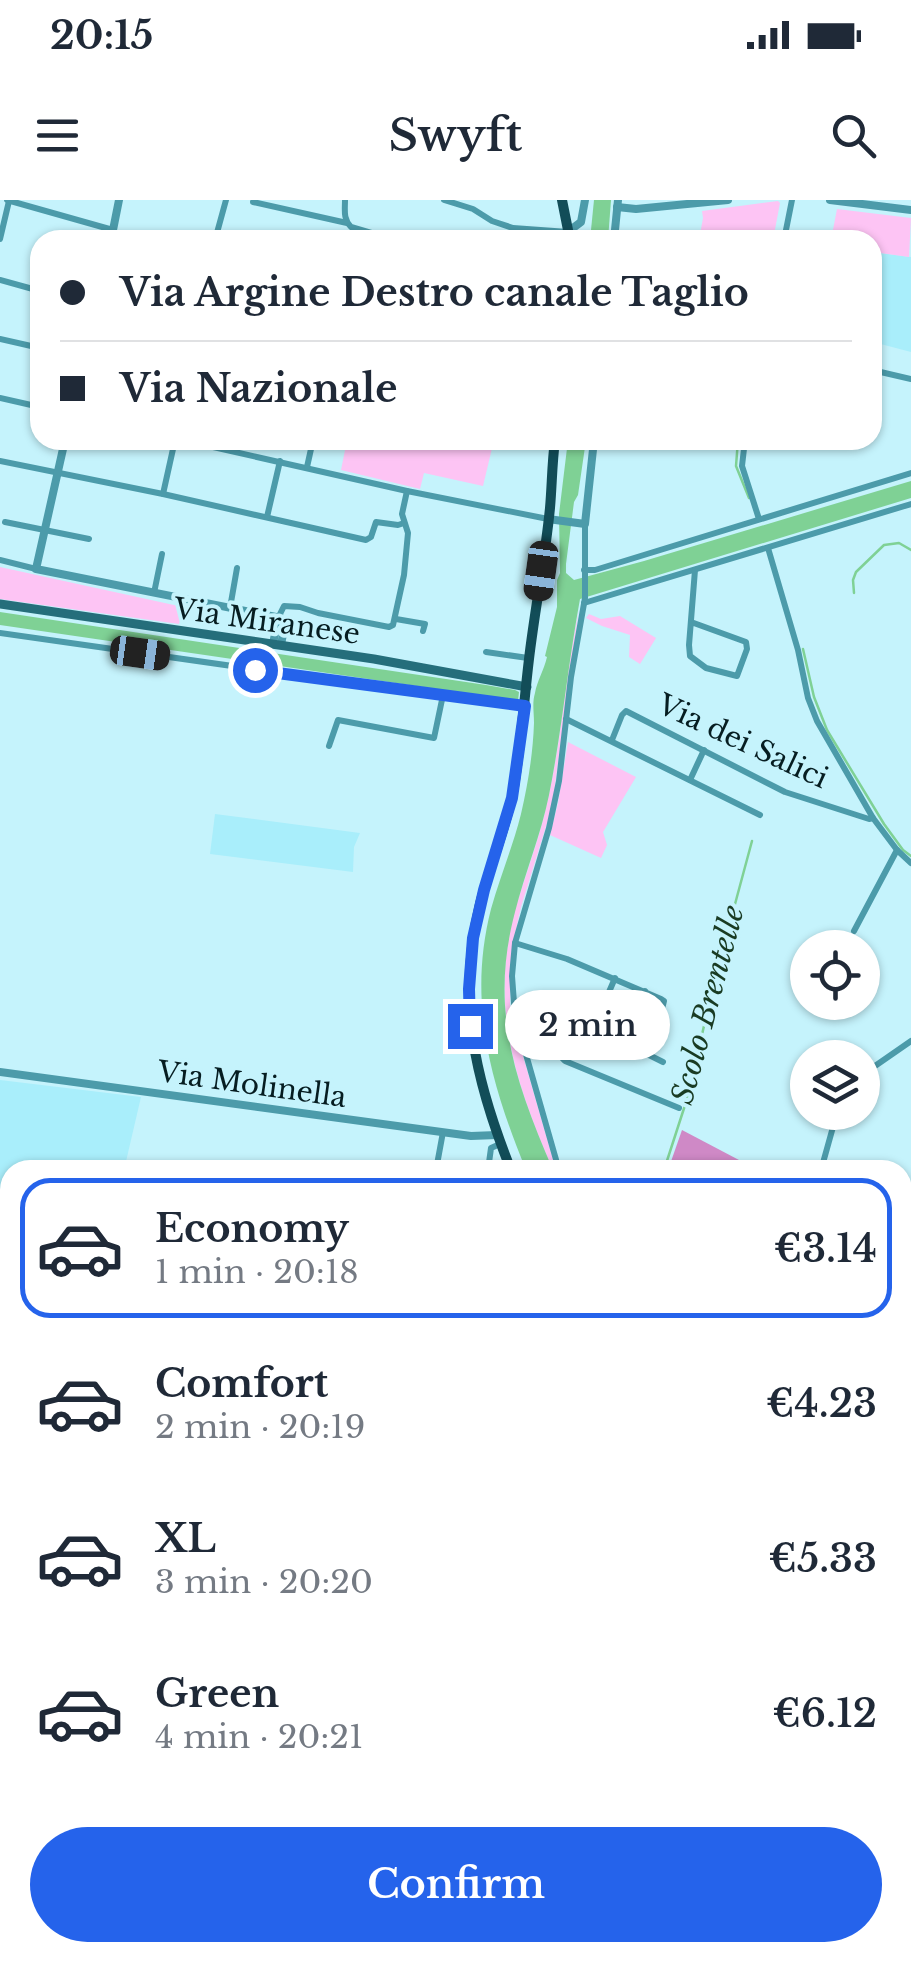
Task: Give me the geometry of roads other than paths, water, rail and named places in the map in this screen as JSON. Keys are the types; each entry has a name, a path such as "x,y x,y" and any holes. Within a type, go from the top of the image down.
{"main road":[{"path":"562,200 569,230"},
{"path":"504,1160 494,1141 473,1047 470,971 480,905 512,798 530,658 554,520 555,450"},
{"name":"Via Miranese","path":"0,604 277,645 527,688"}],"street":[{"path":"0,240 8,200 93,230"},
{"path":"114,230 119,200"},
{"path":"217,230 226,200"},
{"path":"346,200 346,222"},
{"path":"444,200 521,230"},
{"path":"574,230 586,200"},
{"path":"615,230 617,203 636,209 728,200"},
{"path":"786,230 792,200"},
{"path":"830,200 911,210"},
{"path":"253,202 346,222 359,230"},
{"path":"0,280 30,288"},
{"path":"0,340 30,346"},
{"path":"882,372 911,379"},
{"path":"0,398 30,405"},
{"path":"36,569 62,450"},
{"path":"163,494 176,450"},
{"path":"227,450 407,491 580,523"},
{"path":"306,468 310,450"},
{"path":"557,1160 515,1016 512,976 515,943 554,804 584,601 580,523 593,450"},
{"path":"744,450 742,466 759,519"},
{"path":"0,461 366,540 376,522 404,523"},
{"path":"268,517 280,461"},
{"path":"584,573 673,541 911,473"},
{"path":"277,645 278,618 284,606 393,625 404,574 408,535 402,514 407,491"},
{"path":"584,601 911,504"},
{"path":"5,522 89,539"},
{"path":"768,548 814,712 872,818 911,862"},
{"path":"154,594 162,554"},
{"path":"0,560 278,618"},
{"path":"230,609 237,568"},
{"path":"691,622 746,642 737,676 706,668 693,659 689,645 694,570"},
{"path":"396,619 425,624 423,631"},
{"path":"0,633 525,705"},
{"path":"486,652 530,658"},
{"path":"330,746 338,720 434,738 443,696"},
{"name":"Via dei Salici","path":"612,740 626,711 785,792 872,818"},
{"path":"566,719 760,816"},
{"path":"690,780 704,750"},
{"path":"855,930 897,850"},
{"path":"515,943 616,978 664,1001 643,1052 663,1062"},
{"path":"515,1016 540,1019 586,1042 616,978"},
{"path":"626,1034 645,991"},
{"path":"572,1035 562,1058 565,1061 679,1108"},
{"path":"880,1063 911,1041"},
{"name":"Via Molinella","path":"0,1072 494,1141"},
{"path":"824,1160 832,1130"},
{"path":"438,1160 443,1132"},
{"path":"490,1160 494,1141"}],"waterway":[{"path":"737,450 736,466 749,498"},
{"name":"Scolo Brentelle","path":"854,593 856,572 884,545 899,543 911,550"},
{"path":"803,649 814,697 827,730 884,824 911,856"},
{"name":"Scolo Brentelle","path":"667,1160 688,1096 752,841"}]}
